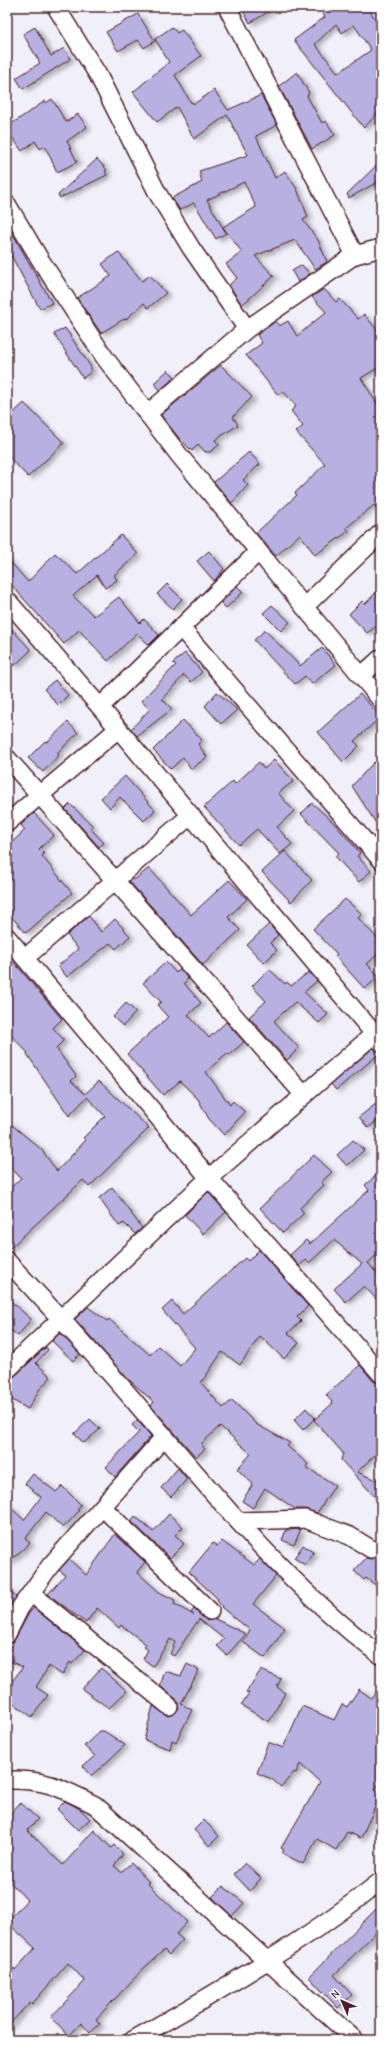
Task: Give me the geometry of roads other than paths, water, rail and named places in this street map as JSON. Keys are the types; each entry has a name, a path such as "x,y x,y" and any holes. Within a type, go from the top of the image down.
{"street":[{"path":"56,7 98,75 158,194 191,248 247,328"},
{"path":"227,7 355,254"},
{"path":"7,204 41,261 101,352 147,414 258,552 381,700"},
{"path":"147,414 247,328 355,254 381,248"},
{"path":"304,607 381,533"},
{"path":"100,708 258,552"},
{"path":"7,600 379,1035 304,1095 209,1178 7,1370"},
{"path":"181,628 381,860"},
{"path":"361,676 381,658"},
{"path":"7,823 118,729"},
{"path":"7,758 304,1095"},
{"path":"25,958 191,815"},
{"path":"7,937 209,1178 381,1374"},
{"path":"7,1261 61,1319 240,1521 315,1600 381,1656"},
{"path":"7,1634 20,1608 50,1566 165,1436"},
{"path":"102,1507 210,1611"},
{"path":"240,1521 305,1520 350,1536 371,1549"},
{"path":"31,1593 169,1706"},
{"path":"7,1780 31,1780 57,1786 95,1805 355,2040"},
{"path":"133,2040 200,2002 344,1911 381,1881"}]}
